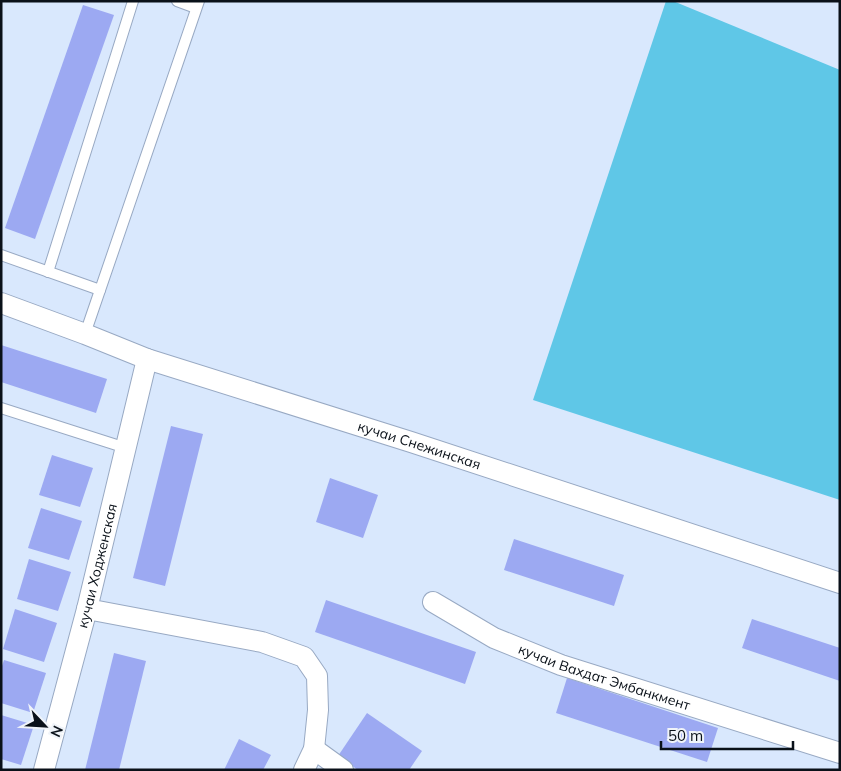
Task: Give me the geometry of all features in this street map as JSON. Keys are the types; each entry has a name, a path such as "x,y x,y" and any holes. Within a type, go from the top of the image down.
{"street":[{"name":"кучаи Снежинская","path":"1,303 148,360 411,442 840,583"},
{"name":"кучаи Ходженская","path":"44,770 87,609 148,360"},
{"name":"кучаи Вахдат Эмбанкмент","path":"433,602 494,638 561,665 840,753"},
{"path":"87,609 262,642 304,657 317,676 318,710 314,749 304,770"},
{"path":"314,749 343,770"}],"lane":[{"path":"48,272 133,1"},
{"path":"85,334 198,4 177,1"},
{"path":"1,255 100,290"},
{"path":"1,408 126,448"}],"water":[{"path":"666,1 673,1 840,70 840,500 533,400"}],"building":[{"path":"83,5 114,15 35,239 5,228"},
{"path":"1,345 107,379 96,413 1,382"},
{"path":"171,426 203,434 165,586 133,578"},
{"path":"52,455 93,468 80,507 39,495"},
{"path":"330,478 378,495 363,538 316,522"},
{"path":"41,508 82,521 69,560 28,548"},
{"path":"514,539 624,575 614,606 504,570"},
{"path":"29,559 71,572 58,611 17,599"},
{"path":"326,600 476,652 465,684 315,632"},
{"path":"15,609 57,623 44,662 3,649"},
{"path":"752,619 840,648 840,681 742,648"},
{"path":"114,653 146,661 119,770 85,770"},
{"path":"4,660 46,673 33,713 1,703 1,669"},
{"path":"567,678 718,728 707,762 556,713"},
{"path":"367,713 422,751 409,770 358,770 338,756"},
{"path":"1,715 34,725 21,765 1,759"},
{"path":"239,739 271,755 263,770 224,770"}]}
